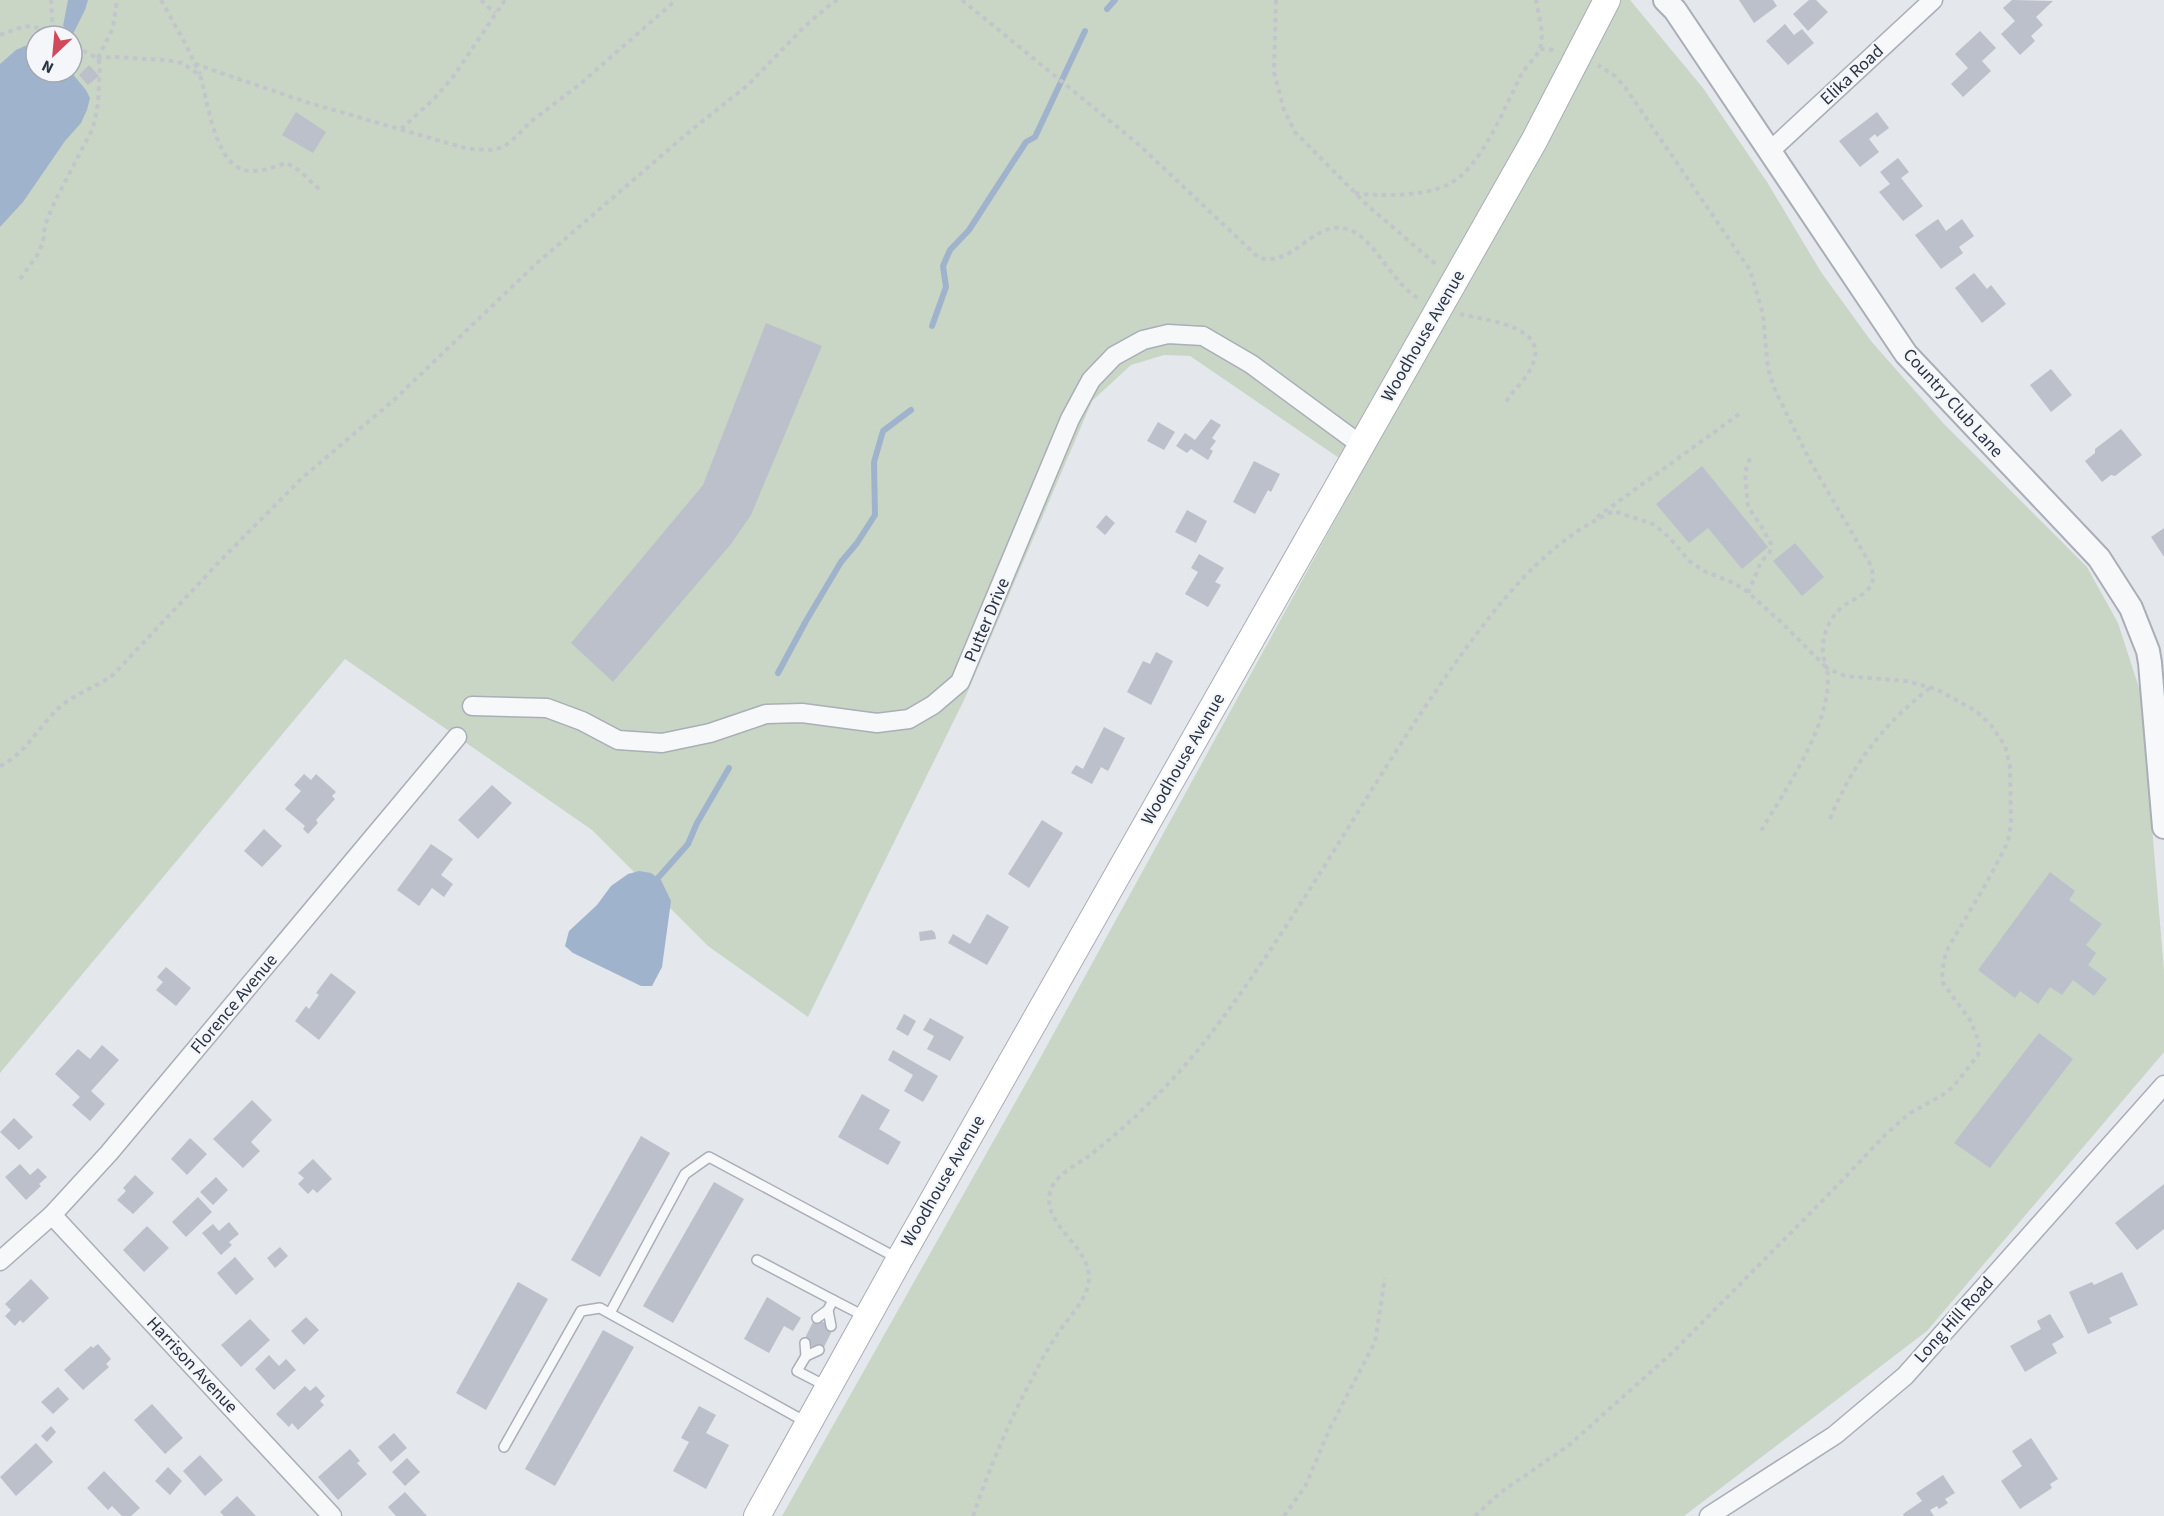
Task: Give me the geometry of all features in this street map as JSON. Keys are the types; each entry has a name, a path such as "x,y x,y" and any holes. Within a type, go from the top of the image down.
{"main road":[{"name":"Woodhouse Avenue","path":"757,1516 866,1317 1534,141 1607,0"}],"street":[{"name":"Country Club Lane","path":"1665,0 1675,10 1906,354 2099,558 2131,608 2148,651 2150,663 2164,827"},
{"name":"Elika Road","path":"1770,151 1933,0"},
{"name":"Putter Drive","path":"472,705 548,708 582,721 618,740 662,743 710,733 766,714 802,713 877,723 909,719 933,705 960,682 1070,419 1091,380 1114,356 1143,340 1168,334 1203,336 1251,364 1361,445"},
{"name":"Florence Avenue","path":"0,1261 52,1215 109,1153 458,737"},
{"name":"Long Hill Road","path":"1709,1516 1835,1435 1905,1376 2164,1084"},
{"name":"Harrison Avenue","path":"52,1215 332,1516"}],"lane":[{"path":"610,1313 686,1174 709,1157 899,1260"},
{"path":"757,1260 866,1317"},
{"path":"817,1318 828,1310 833,1300"},
{"path":"504,1447 581,1311 600,1308 808,1423"},
{"path":"828,1310 831,1326"},
{"path":"805,1342 806,1356"},
{"path":"819,1350 806,1356 797,1371 828,1387"}],"path":[{"path":"51,0 53,24"},
{"path":"97,58 113,28 117,0"},
{"path":"161,0 200,75 211,120 228,159 236,167 251,171 287,163 300,171 321,191"},
{"path":"481,0 495,13"},
{"path":"400,129 434,99 453,77 505,0"},
{"path":"195,64 306,102 469,149 485,151 505,146 529,123 579,85 676,0"},
{"path":"0,766 28,744 60,707 76,695 113,675 302,478 394,399 537,263 689,132 748,85 803,28 838,0"},
{"path":"962,0 1137,143 1259,258 1269,261 1281,259 1312,237 1336,229 1346,229 1363,238 1404,288 1414,296 1439,308 1506,324 1521,330 1535,346 1536,357 1506,402"},
{"path":"1276,0 1274,72 1284,110 1295,132 1354,194 1417,249 1456,279"},
{"path":"1354,194 1380,195 1433,190 1457,179 1470,168 1496,127 1523,73 1540,49 1542,40 1536,0"},
{"path":"0,35 24,26"},
{"path":"1540,49 1557,50 1578,56 1606,68 1625,87 1750,270 1763,314 1767,360 1776,392 1810,460 1869,562 1874,579 1871,586 1837,611 1826,631 1823,650 1827,668 1827,691 1817,728 1761,831"},
{"path":"84,51 97,58 166,60 182,63 200,75"},
{"path":"20,279 39,254 51,209 93,128 99,88 100,64 97,58"},
{"path":"973,1516 998,1452 1032,1378 1088,1286 1087,1265 1077,1247 1060,1228 1053,1215 1050,1202 1051,1190 1057,1179 1108,1141 1143,1109 1168,1084 1211,1033 1260,965 1426,704 1470,642 1537,562 1612,504 1652,479 1742,412"},
{"path":"1748,593 1761,562 1770,552 1771,544 1748,507 1745,472 1750,458"},
{"path":"1475,1516 1502,1492 1568,1446 1674,1351 1886,1134 1910,1113 1954,1086 1978,1055 1979,1044 1970,1020 1943,983 1942,972 1946,952 2008,843 2011,823 2010,766 2005,746 1991,725 1964,702 1930,687 1906,681 1845,676 1827,668 1748,593 1729,580 1706,572 1689,561 1670,538 1653,524 1614,511 1583,527"},
{"path":"1830,819 1850,775 1877,738 1910,703 1930,687"},
{"path":"1284,1516 1305,1487 1329,1430 1375,1342 1384,1278"}],"green space":[{"path":"0,0 1630,0 1703,88 1767,182 1821,272 1871,341 1944,424 2087,567 2118,623 2141,694 2164,971 2164,1052 1927,1331 1684,1516 782,1516 1038,1062 1361,473 1190,356 1164,355 1131,365 1092,401 965,698 808,1017 708,946 592,830 345,659 0,1073"}],"water":[{"path":"68,0 88,0 78,24 63,24"},
{"path":"24,46 24,84 81,84 90,98 81,123 65,141 23,202 0,227 0,64 16,50"},
{"path":"639,871 651,873 661,880 671,901 662,967 652,986 641,986 573,953 565,946 569,931 597,905 611,886 628,874"}],"building":[{"path":"1739,0 1773,0 1777,6 1754,23"},
{"path":"1809,0 1816,0 1828,12 1808,31 1793,14"},
{"path":"2012,0 2053,1 2036,17 2043,25 2031,36 2035,41 2020,55 2001,34 2015,21 2003,8"},
{"path":"1785,24 1794,35 1802,29 1814,43 1788,65 1766,41"},
{"path":"1980,31 1996,48 1982,61 1991,71 1963,97 1951,84 1968,68 1955,54"},
{"path":"89,65 99,76 88,85 84,81 84,70"},
{"path":"296,112 326,132 313,153 282,135"},
{"path":"1877,112 1889,128 1877,137 1875,134 1869,139 1879,152 1860,167 1839,141"},
{"path":"1898,158 1909,172 1901,178 1923,206 1903,221 1879,192 1890,184 1880,172"},
{"path":"1938,219 1946,231 1962,219 1974,236 1959,247 1963,253 1941,269 1915,235"},
{"path":"1974,273 1987,289 1991,285 2006,304 1982,323 1955,288"},
{"path":"766,323 822,346 751,515 731,544 613,682 571,643 703,485"},
{"path":"2051,369 2072,395 2051,412 2030,385"},
{"path":"1211,419 1221,425 1212,438 1216,441 1210,449 1213,451 1208,460 1191,449 1187,453 1176,446 1185,433 1195,440"},
{"path":"1158,422 1175,432 1164,450 1147,441"},
{"path":"2121,429 2142,455 2115,476 2111,475 2102,482 2085,461 2095,453 2095,449"},
{"path":"1254,461 1280,474 1271,492 1268,490 1255,514 1233,502"},
{"path":"1702,466 1768,547 1742,569 1708,528 1689,543 1656,504"},
{"path":"1187,510 1207,521 1196,543 1175,532"},
{"path":"1106,515 1115,523 1105,535 1096,527"},
{"path":"2164,528 2164,557 2151,537"},
{"path":"1795,543 1824,577 1802,596 1773,561"},
{"path":"1199,554 1224,568 1215,582 1221,585 1208,607 1185,594 1198,572 1191,568"},
{"path":"1156,652 1173,661 1151,705 1127,692 1143,661 1150,664"},
{"path":"1104,727 1125,738 1108,771 1101,767 1092,784 1071,773 1076,765 1083,769"},
{"path":"304,774 311,780 316,774 336,792 332,796 335,799 316,820 318,823 308,834 303,829 305,826 285,809 301,791 294,785"},
{"path":"492,785 512,803 478,839 458,820"},
{"path":"1042,820 1063,833 1029,888 1008,874"},
{"path":"264,829 282,846 262,867 244,851"},
{"path":"431,844 453,859 441,875 453,884 444,897 432,888 419,906 397,890"},
{"path":"2050,872 2075,891 2069,900 2102,924 2086,945 2096,953 2088,965 2107,979 2094,996 2073,980 2062,995 2050,987 2038,1004 2020,991 2015,998 1978,970"},
{"path":"987,914 1009,927 987,965 948,943 953,934 970,944"},
{"path":"932,930 936,939 920,941 919,932"},
{"path":"166,967 191,988 176,1006 156,990 163,982 157,977"},
{"path":"331,973 356,992 319,1040 295,1021 306,1006 309,1009 319,995 316,993"},
{"path":"904,1014 916,1021 908,1036 896,1029"},
{"path":"930,1018 964,1037 950,1061 927,1049 934,1036 923,1030"},
{"path":"2039,1033 2073,1059 1990,1168 1954,1143"},
{"path":"102,1045 119,1060 91,1091 105,1104 90,1121 72,1105 80,1097 55,1074 78,1049 90,1059"},
{"path":"893,1050 938,1076 923,1102 904,1091 913,1075 888,1060"},
{"path":"862,1094 890,1110 879,1129 901,1142 888,1165 838,1137"},
{"path":"252,1100 272,1120 251,1142 260,1151 243,1168 213,1139"},
{"path":"14,1118 33,1137 19,1150 0,1132"},
{"path":"641,1136 670,1153 600,1277 571,1260"},
{"path":"190,1138 207,1154 187,1175 171,1159"},
{"path":"313,1159 332,1179 317,1193 313,1189 308,1194 298,1184 304,1178 298,1173"},
{"path":"20,1164 30,1175 38,1168 47,1177 26,1200 5,1177"},
{"path":"135,1175 154,1193 133,1214 117,1200 126,1191 123,1188"},
{"path":"216,1177 228,1190 213,1205 200,1192"},
{"path":"714,1182 744,1199 673,1323 643,1306"},
{"path":"2164,1184 2164,1229 2137,1250 2115,1223"},
{"path":"198,1197 212,1212 186,1237 172,1222"},
{"path":"229,1222 239,1234 229,1242 232,1245 221,1255 202,1233 213,1224 219,1231"},
{"path":"147,1226 169,1248 144,1272 123,1250"},
{"path":"280,1247 288,1256 275,1268 267,1258"},
{"path":"235,1257 254,1279 236,1295 217,1273"},
{"path":"2122,1272 2138,1305 2109,1318 2112,1323 2088,1334 2069,1292 2092,1282 2094,1285"},
{"path":"31,1279 49,1298 23,1323 20,1320 15,1326 5,1316 11,1310 5,1304"},
{"path":"518,1282 548,1299 486,1410 456,1393"},
{"path":"767,1297 801,1318 793,1331 784,1326 769,1353 744,1339"},
{"path":"2050,1314 2064,1337 2052,1344 2057,1353 2025,1372 2010,1346 2041,1329 2037,1321"},
{"path":"306,1317 319,1330 304,1345 291,1331"},
{"path":"815,1318 834,1327 822,1351 803,1342"},
{"path":"250,1319 270,1340 241,1367 221,1345"},
{"path":"603,1330 634,1347 555,1486 525,1469"},
{"path":"98,1344 111,1359 106,1364 109,1367 83,1390 64,1370 91,1346 93,1348"},
{"path":"269,1355 279,1366 286,1359 296,1370 274,1390 255,1369"},
{"path":"305,1386 310,1391 316,1386 325,1396 320,1401 324,1405 298,1430 292,1423 289,1427 276,1414"},
{"path":"58,1387 69,1399 53,1414 41,1402"},
{"path":"152,1404 183,1438 165,1454 134,1420"},
{"path":"699,1406 716,1415 706,1433 729,1445 706,1489 673,1471 689,1442 681,1438"},
{"path":"51,1426 56,1432 47,1442 41,1436"},
{"path":"394,1433 407,1448 391,1462 378,1447"},
{"path":"2031,1438 2058,1479 2050,1484 2052,1488 2020,1509 2001,1481 2022,1466 2012,1451"},
{"path":"36,1443 53,1462 16,1496 0,1477"},
{"path":"350,1449 360,1461 357,1463 367,1474 338,1500 318,1477"},
{"path":"200,1455 223,1480 205,1496 183,1471"},
{"path":"407,1458 420,1472 405,1486 392,1472"},
{"path":"168,1467 182,1481 170,1495 155,1481"},
{"path":"104,1471 140,1508 131,1516 122,1516 112,1506 108,1510 87,1488"},
{"path":"1943,1475 1955,1493 1945,1499 1948,1503 1939,1509 1937,1506 1930,1510 1934,1516 1904,1516 1903,1514 1922,1501 1916,1493"},
{"path":"405,1492 427,1516 396,1516 388,1507"},
{"path":"237,1496 256,1516 224,1516 220,1512"}],"waterway":[{"path":"1107,9 1115,0"},
{"path":"932,326 946,287 943,266 950,250 969,230 1026,142 1035,137 1085,31"},
{"path":"778,673 841,562 857,543 875,515 874,462 883,431 911,410"},
{"path":"658,878 688,844 697,823 729,768"}]}
